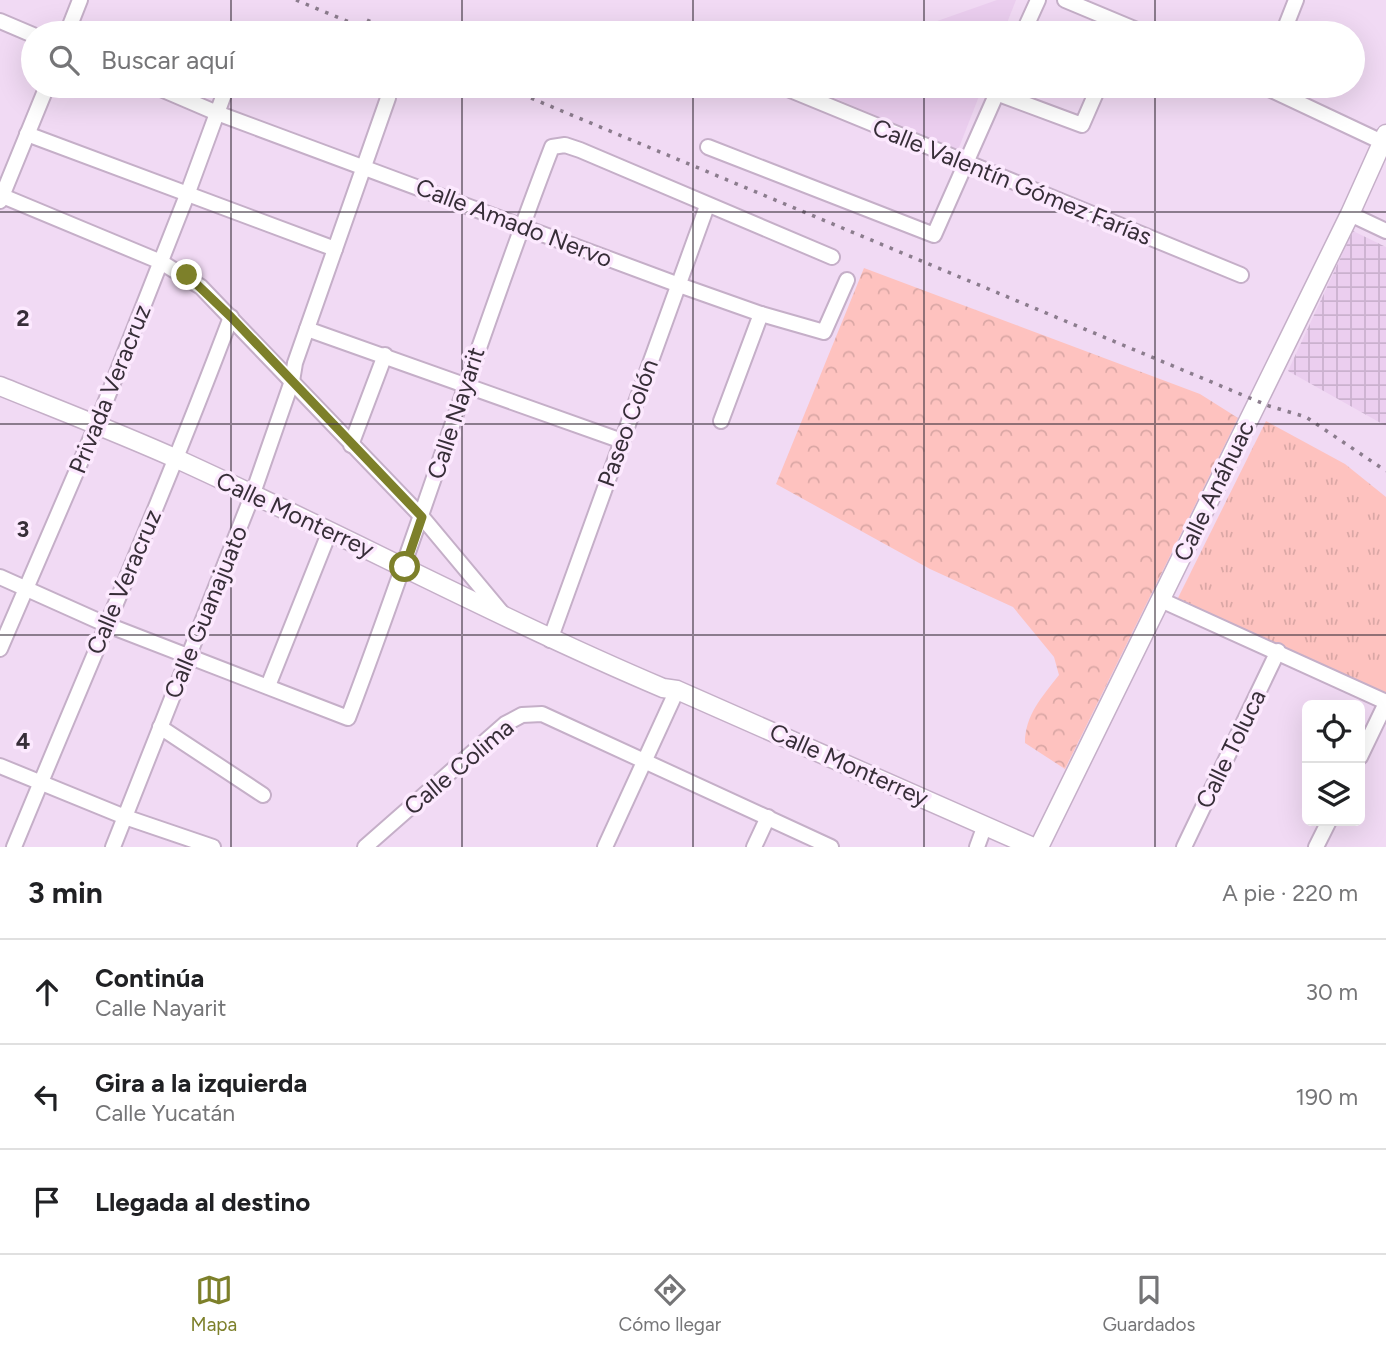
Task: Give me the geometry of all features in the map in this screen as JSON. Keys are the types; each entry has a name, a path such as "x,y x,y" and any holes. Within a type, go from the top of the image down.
{"street":[{"path":"72,21 80,0"},
{"path":"1028,21 1038,0"},
{"path":"1065,0 1107,21"},
{"path":"1288,21 1296,0"},
{"path":"0,21 21,30"},
{"path":"42,98 1,198 187,275 231,317 422,517 506,618"},
{"name":"Calle Amado Nervo","path":"182,98 679,285 761,314 824,332 847,280"},
{"name":"Privada Veracruz","path":"0,649 96,426 223,98"},
{"name":"Calle Guanajuato","path":"113,847 252,496 292,381 295,363 388,98"},
{"name":"Calle Valentín Gómez Farías","path":"809,98 1241,275"},
{"path":"708,147 934,235 994,98"},
{"path":"1019,98 1082,125 1094,98"},
{"path":"1291,98 1384,138"},
{"path":"27,134 335,248"},
{"name":"Calle Anáhuac","path":"1039,847 1350,214 1384,138"},
{"name":"Calle Nayarit","path":"268,686 348,718 405,567 465,383 552,148 565,145 580,150 707,206"},
{"path":"707,206 832,257"},
{"name":"Paseo Colón","path":"550,640 707,206"},
{"path":"1350,214 1386,231"},
{"path":"721,421 761,314"},
{"name":"Calle Veracruz","path":"14,847 105,624 177,459 231,317"},
{"path":"307,329 622,441"},
{"path":"351,445 385,355"},
{"name":"Calle Monterrey","path":"0,386 177,459 405,567 550,640 671,692 1007,847"},
{"path":"0,577 105,624 268,686 329,533"},
{"path":"1161,600 1278,651 1386,703 1365,747"},
{"name":"Calle Toluca","path":"1184,847 1278,651"},
{"path":"605,847 671,692"},
{"name":"Calle Colima","path":"365,847 505,724 522,715 542,714 644,760"},
{"path":"160,727 263,795"},
{"path":"644,760 831,847"},
{"path":"0,766 125,817 213,847"},
{"path":"754,847 768,817"},
{"path":"1316,847 1326,826"},
{"name":"Calle Monterrey","path":"981,836 1033,847"}],"shaded area":[{"path":"997,0 1016,0 1008,21 937,21"},
{"path":"834,98 978,98 958,150"},
{"path":"1353,231 1386,247 1386,426 1288,371"}],"green space":[{"path":"864,268 1200,394 1238,418 1065,769 1025,743 1031,715 1059,675 1054,657 1013,607 930,569 776,484"},
{"path":"1266,421 1345,464 1386,497 1386,696 1174,606"}],"railway":[{"path":"296,0 347,21"},
{"path":"531,98 1269,406 1306,417 1386,471"}],"route":[{"path":"187,275 231,317 422,517 405,567"}]}
